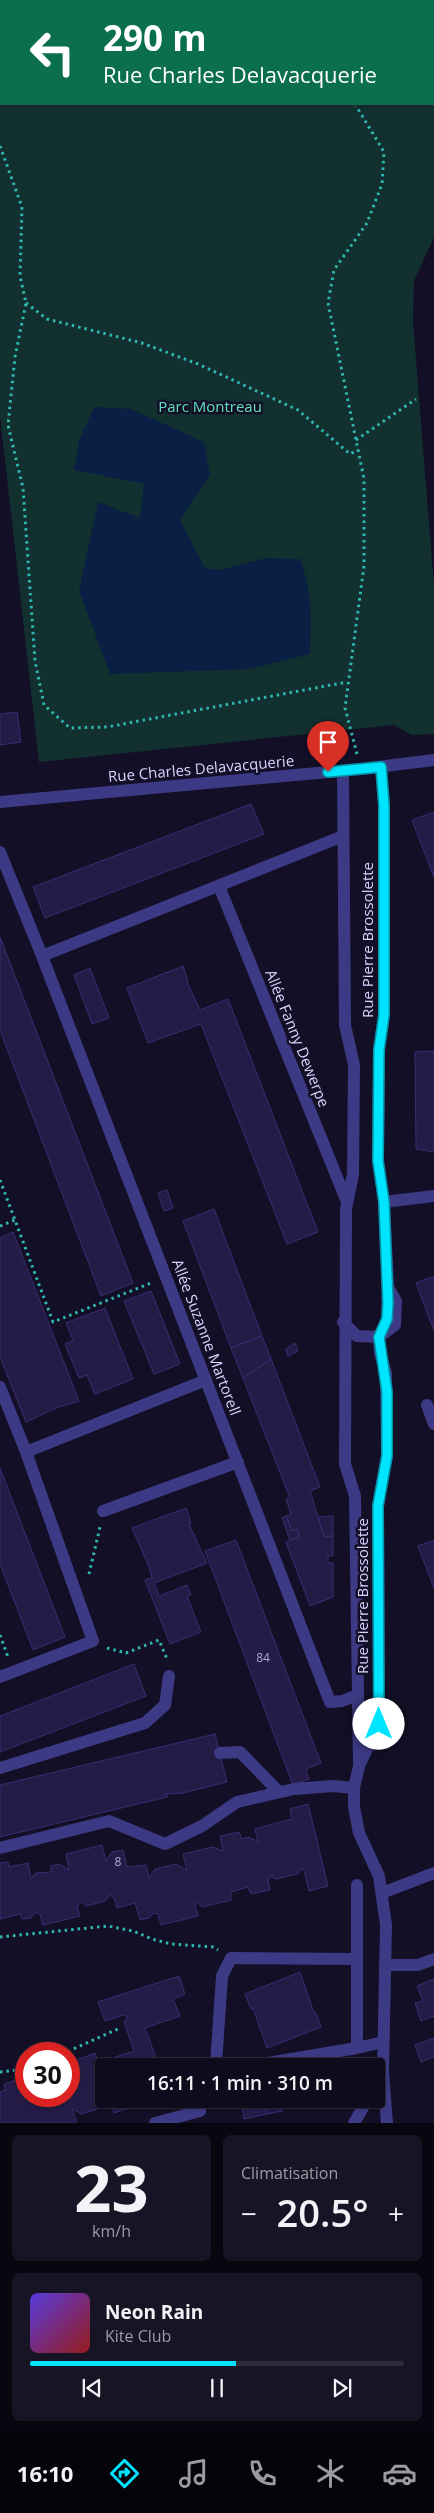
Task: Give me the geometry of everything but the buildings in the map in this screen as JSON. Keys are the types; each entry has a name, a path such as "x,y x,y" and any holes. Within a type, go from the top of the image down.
{"street":[{"name":"Rue Charles Delavacquerie","path":"0,802 343,771 434,760"},
{"name":"Rue Pierre Brossolette","path":"381,767 384,805 384,1015 379,1050 378,1161 384,1202 388,1286 396,1301 397,1314 395,1325 379,1337 387,1392 387,1456 378,1506 379,1724 359,1766 354,1788 354,1807 359,1833 379,1876 386,1925 382,2058"},
{"name":"Rue Pierre Brossolette","path":"343,771 345,1025 354,1065 353,1174 347,1202 345,1464 355,1496 359,1766"},
{"path":"0,852 42,956 343,836"},
{"name":"Allée Fanny Dewerpe","path":"218,886 347,1202"},
{"name":"Allée Suzanne Martorell","path":"42,956 330,1702 342,1701 358,1694"},
{"path":"384,1202 434,1196"},
{"path":"346,1326 357,1336 379,1337"},
{"path":"26,1452 206,1380"},
{"path":"0,1387 26,1452 92,1641 0,1677"},
{"path":"427,1405 434,1424"},
{"path":"103,1511 238,1462"},
{"path":"0,1768 145,1723 164,1705 169,1676"},
{"path":"220,1753 240,1752 279,1792"},
{"path":"0,1848 109,1821 165,1844 202,1826 237,1802 279,1792 333,1786 354,1788"},
{"path":"382,1893 434,1873"},
{"path":"357,1885 357,2048"},
{"path":"357,1959 231,1958 222,1976 216,2064 256,2064 383,2042"},
{"path":"385,1965 418,1965 434,1959"},
{"path":"354,2123 363,2108"},
{"name":"Rue Pierre Brossolette","path":"385,2108 387,2123"},
{"path":"155,2123 200,2110"}],"path":[{"path":"356,105 384,152 382,184 367,224 334,270 328,303 364,479 364,566 344,708 361,769"},
{"path":"0,146 22,207 20,276 26,303 15,357 8,424 23,488 35,661 44,705 70,728 107,727 347,682"},
{"path":"26,303 47,319 142,343 198,364 298,410 350,454 358,450"},
{"path":"356,440 416,399"},
{"path":"0,1180 53,1322 166,1277"},
{"path":"0,1226 15,1220"},
{"path":"72,1581 89,1574 100,1526 108,1523"},
{"path":"92,1641 110,1650 126,1653 159,1640 166,1657 169,1676"},
{"path":"0,1937 108,1926 133,1931 171,1944 213,1947 231,1958"},
{"path":"80,2046 120,2028"},
{"path":"0,2072 15,2070"}],"green space":[{"name":"Parc Montreau","path":"0,105 434,105 434,237 414,281 413,322 434,586 434,734 412,735 394,725 39,762 0,416"}],"water":[{"path":"94,407 131,409 204,442 210,475 180,520 205,568 220,570 266,558 300,559 309,595 311,617 310,654 250,669 110,674 79,591 98,502 140,518 144,484 74,470 79,441"}],"route":[{"path":"328,772 381,767 384,805 384,1015 379,1050 378,1161 384,1202 388,1303 387,1319 379,1337 380,1354 386,1373 387,1456 378,1506 379,1724"}]}
